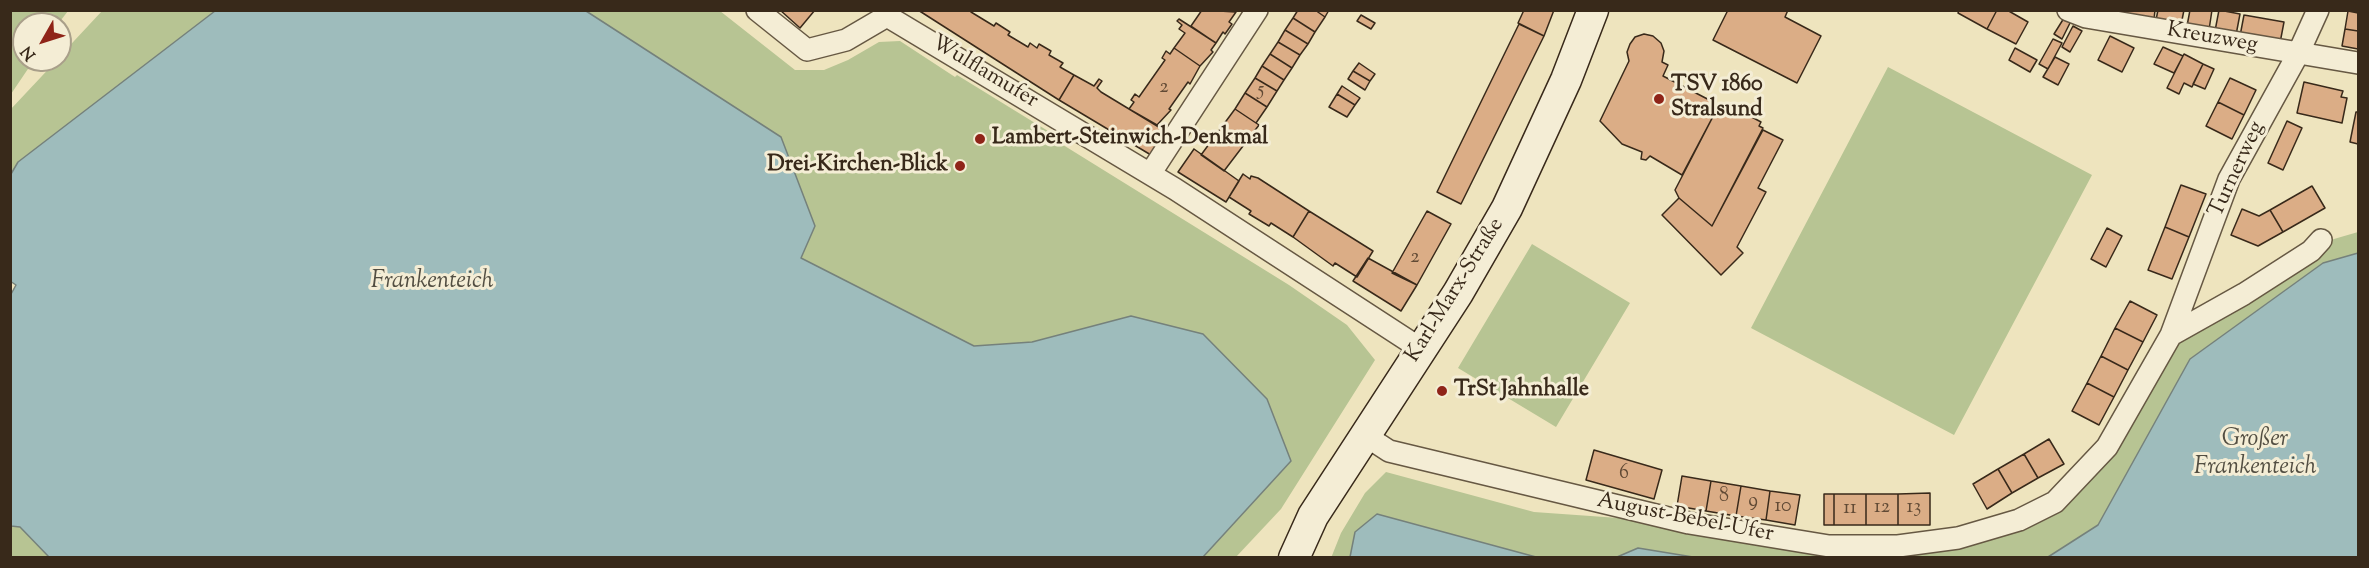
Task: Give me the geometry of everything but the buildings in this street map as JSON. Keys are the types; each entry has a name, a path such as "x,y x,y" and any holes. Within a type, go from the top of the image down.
{"main road":[{"name":"Karl-Marx-Straße","path":"1294,558 1313,516 1458,293 1507,208 1566,80 1593,10"}],"street":[{"name":"Wulflamufer","path":"757,10 807,50 846,40 887,13 1150,174 1421,349"},
{"path":"1150,174 1257,10"},
{"name":"Kreuzweg","path":"2068,10 2086,18 2358,63"},
{"name":"Turnerweg","path":"2171,335 2229,179 2298,54 2318,10"},
{"path":"2171,335 2244,294 2311,251 2321,240"},
{"name":"August-Bebel-Ufer","path":"1365,436 1389,451 1689,524 1829,546 1898,546 1958,538 2019,520 2055,502 2107,447 2171,335"}],"green space":[{"path":"11,10 68,11 12,12 12,72 26,72 11,94"},
{"path":"102,11 215,11 19,162 11,174 10,110 46,72 72,72 72,43"},
{"path":"586,11 720,11 795,70 824,70 848,60 879,42 900,41 955,77 957,75 1048,131 1047,135 1289,285 1347,325 1375,360 1281,509 1236,557 1203,557 1291,461 1131,316 1032,342 974,346 800,258 815,226"},
{"path":"1888,67 2092,175 1954,435 1751,328"},
{"path":"2358,232 2358,253 2323,263 2190,359 2098,525 2048,557 1693,558 1638,548 1617,557 1536,557 1377,514 1355,532 1350,557 1331,558 1341,533 1365,493 1386,472 1534,512 1689,523 1829,546 2019,520 2107,447 2171,335 2311,251 2334,239"},
{"path":"1532,244 1630,303 1556,427 1458,368"},
{"path":"11,526 20,527 49,557 11,558"}],"water":[{"name":"Frankenteich","path":"215,11 586,11 781,137 815,226 801,258 974,346 1032,342 1131,316 1203,334 1267,399 1291,461 1203,557 49,557 20,527 11,526 10,296 16,285 10,281 11,174 18,162"},
{"name":"Großer Frankenteich","path":"2358,253 2358,557 2048,557 2098,525 2190,359 2323,263"},
{"path":"1377,514 1536,557 1350,557 1355,532"},
{"path":"1638,548 1693,557 1617,557"}],"place":[{"name":"TSV 1860 Stralsund","path":"1659,99"},
{"name":"Lambert-Steinwich-Denkmal","path":"980,139"},
{"name":"Drei-Kirchen-Blick","path":"960,166"},
{"name":"TrSt Jahnhalle","path":"1442,391"}]}
